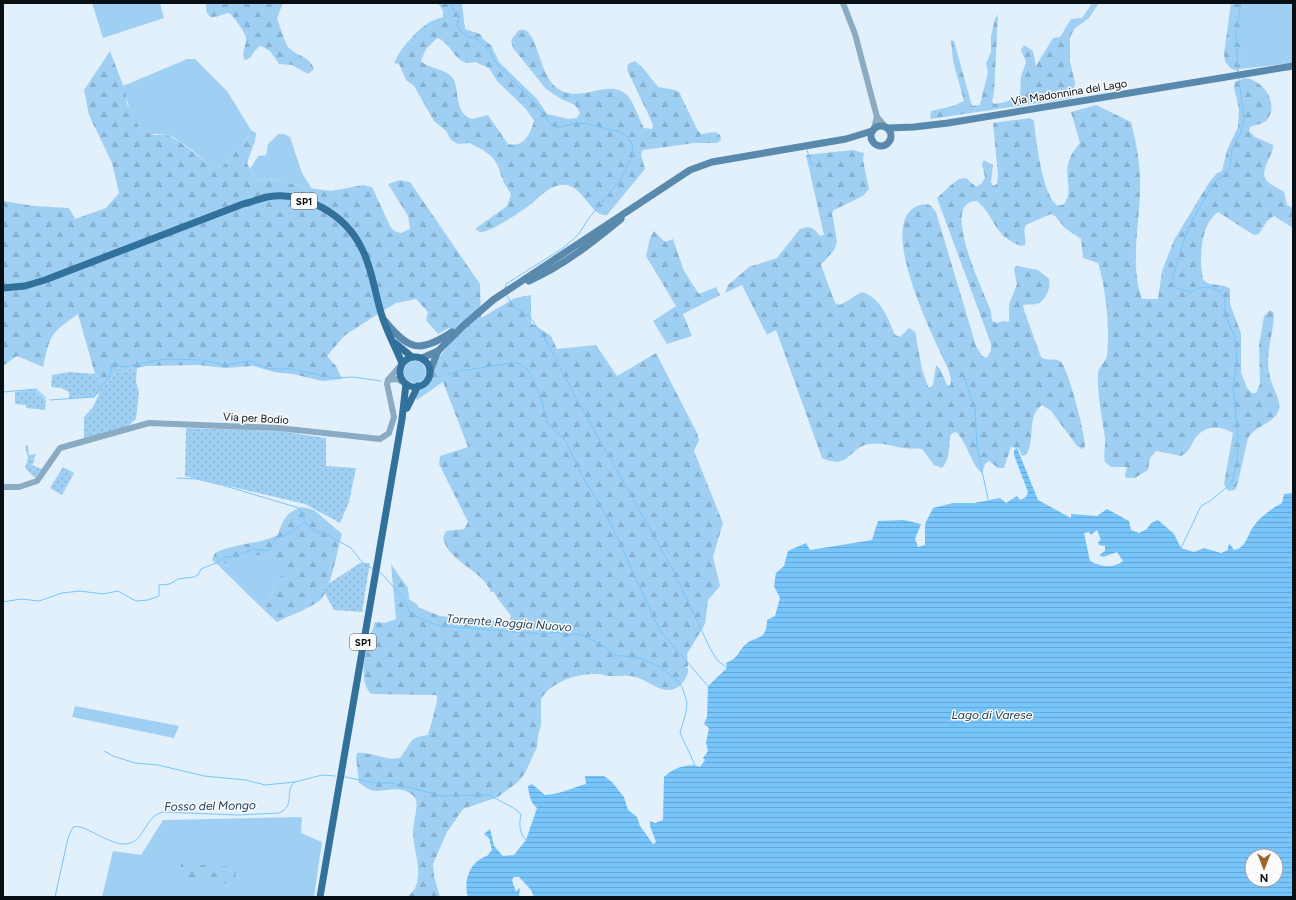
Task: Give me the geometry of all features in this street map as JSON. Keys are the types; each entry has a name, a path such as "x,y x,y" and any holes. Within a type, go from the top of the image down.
{"main road":[{"path":"1276,69 1293,66"},
{"path":"1276,69 1293,69"},
{"name":"Via Madonnina del Lago","path":"891,139 898,133 914,128 1276,69"},
{"path":"514,288 600,228 690,170 712,162 846,139 864,138 878,146 884,146 891,139 892,135 886,127 877,126 873,130 846,139"},
{"name":"Via Madonnina del Lago","path":"886,127 914,128"},
{"path":"872,142 873,130"},
{"path":"401,365 412,357 422,358 438,351 463,326 493,300 514,288 545,274 603,234 651,194"},
{"name":"SP1","path":"3,288 25,286 45,280 243,204 267,197 293,197 318,205 336,216 350,230 362,249 383,319 394,342 401,365 400,374 404,383 402,419 320,897"},
{"path":"581,249 582,244 600,228"},
{"path":"552,261 559,259 575,248 581,249"},
{"path":"383,319 404,342 414,346 426,346 436,342 463,326"},
{"name":"SP1","path":"394,342 412,357"},
{"path":"430,371 438,351"},
{"path":"422,358 429,366 430,371"},
{"name":"SP1","path":"402,419 411,396 418,386 428,379 430,371"},
{"path":"404,383 418,386"}],"street":[{"path":"843,3 855,34 877,117 886,127"},
{"path":"873,130 877,117"},
{"path":"388,380 401,365"},
{"path":"388,380 396,379 404,383"},
{"name":"Via per Bodio","path":"3,487 19,486 38,481 60,448 126,431 149,423 278,428 380,439 389,433 394,417 386,388 388,380"}],"green space":[{"path":"92,3 160,3 164,18 103,38"},
{"path":"206,3 283,3 277,18 287,45 291,50 309,61 314,69 308,74 292,65 279,64 270,51 261,46 256,49 250,58 245,60 243,55 246,44 244,32 229,13 210,17 206,10"},
{"path":"438,3 462,3 465,29 480,34 484,40 491,45 499,62 537,99 547,114 569,119 577,118 580,113 575,105 561,99 546,89 513,48 511,40 519,30 525,30 533,40 547,75 557,88 575,94 603,89 620,90 630,99 644,128 652,129 653,125 627,70 628,64 635,61 643,68 658,87 679,92 698,131 702,134 715,132 720,135 721,140 717,143 695,143 643,150 641,155 645,169 607,215 596,211 575,189 569,186 561,185 548,190 527,207 506,221 491,229 480,232 475,229 507,206 511,194 504,183 497,164 492,157 483,150 469,143 458,144 451,140 446,131 434,121 414,86 406,80 399,64 394,63 400,52 413,36 433,20 443,17 443,11","holes":["437,38 442,40 458,58 463,61 468,63 475,62 489,68 497,81 526,109 534,121 526,139 518,144 508,144 488,115 472,119 463,112 458,102 456,85 451,76 421,61 426,49"]},
{"path":"1092,3 1099,3 1089,18 1075,28 1070,37 1070,61 1075,83 1072,98 930,119 931,111 953,106 964,101 953,61 951,40 954,41 972,106 980,105 988,72 986,63 991,52 991,36 995,19 998,14 994,93 992,101 994,104 1006,102 1020,95 1021,77 1026,62 1021,50 1024,45 1033,51 1036,66 1053,38 1060,37 1071,19 1082,18"},
{"path":"1231,3 1245,3 1245,50 1241,68 1237,71 1230,68 1225,61 1224,54"},
{"path":"1245,3 1293,3 1293,63 1240,69 1245,50"},
{"path":"110,51 126,93 127,104 139,127 145,132 155,135 167,135 180,142 214,168 221,168 246,140 251,130 256,133 255,141 247,163 255,179 282,181 308,188 331,191 363,185 372,187 390,226 394,231 401,233 410,229 408,216 388,184 400,180 410,182 480,284 481,318 515,298 531,295 531,323 551,336 557,349 596,345 617,376 656,353 697,433 699,440 694,451 723,523 713,557 720,586 708,600 705,624 687,654 688,666 685,668 688,668 688,671 685,679 674,689 666,690 636,677 589,674 573,677 558,683 545,693 541,699 541,725 537,747 525,773 519,781 498,797 463,809 447,832 433,864 434,876 440,897 407,897 417,884 418,875 413,833 416,799 407,791 397,789 374,791 359,783 356,757 357,753 362,753 392,759 401,757 414,739 428,735 436,704 437,696 435,695 371,694 366,687 364,678 365,659 375,622 385,623 396,619 391,564 408,588 409,599 418,605 418,607 440,616 509,622 511,616 494,592 491,592 480,577 458,560 446,547 443,538 446,531 464,529 468,522 439,464 440,456 468,447 443,382 417,400 415,396 428,383 433,368 456,336 449,328 438,334 426,320 428,312 416,299 396,303 344,336 327,356 336,366 342,379 322,381 293,374 274,372 253,366 225,368 198,365 146,366 116,373 100,391 101,380 95,374 78,314 56,331 50,341 43,367 17,356 3,366 3,201 34,206 69,208 75,219 106,208 119,193 112,163 89,115 84,90"},
{"path":"187,59 195,59 227,91 251,130 246,140 221,168 214,168 184,144 171,137 162,134 146,133 136,124 129,108 123,86"},
{"path":"1245,78 1258,83 1268,93 1272,107 1271,113 1267,120 1250,127 1249,131 1255,137 1273,145 1273,149 1264,173 1265,178 1268,182 1284,192 1287,205 1293,208 1293,228 1274,216 1267,221 1259,234 1254,235 1218,212 1208,225 1202,243 1201,262 1203,279 1206,282 1230,289 1230,304 1241,333 1241,372 1247,388 1252,393 1256,393 1260,384 1259,345 1264,316 1270,310 1274,313 1268,368 1278,399 1279,408 1278,412 1272,419 1251,434 1248,438 1235,490 1228,491 1224,484 1233,433 1228,430 1209,428 1204,430 1196,437 1190,448 1181,456 1156,451 1150,458 1148,470 1135,478 1126,478 1125,475 1127,467 1111,467 1105,462 1105,438 1099,397 1098,373 1107,355 1108,321 1103,284 1098,263 1083,258 1081,239 1065,228 1055,216 1051,214 1026,225 1024,230 1025,245 1021,246 1012,242 999,231 988,213 977,201 966,205 962,215 963,231 973,268 991,310 992,321 997,323 1003,321 1009,322 1009,304 1017,284 1014,269 1016,266 1038,270 1049,279 1047,294 1043,300 1036,304 1023,305 1024,310 1041,357 1061,362 1064,367 1076,403 1083,430 1085,447 1082,449 1077,446 1051,411 1042,405 1034,415 1029,449 1026,455 1022,456 1018,448 1011,447 1004,468 998,468 989,461 985,464 982,473 976,466 960,436 956,432 951,434 947,460 942,468 934,465 922,449 906,448 886,444 869,444 862,446 848,457 838,462 822,458 776,330 767,335 742,285 725,293 728,285 749,267 777,258 800,229 809,227 814,229 820,236 824,235 806,155 853,150 864,153 863,160 869,189 863,196 834,210 832,213 837,242 834,250 821,265 835,303 840,305 862,292 869,295 883,309 895,335 900,337 909,328 915,332 922,369 928,387 933,385 936,365 940,369 947,385 950,386 951,381 949,371 923,314 914,290 907,266 903,243 903,225 910,211 919,205 930,205 936,212 976,346 982,356 987,358 991,350 991,344 937,198 959,179 966,178 976,187 982,183 985,177 982,164 984,160 993,165 991,182 993,186 997,184 998,175 993,123 1030,118 1034,121 1038,153 1044,179 1052,200 1058,206 1064,204 1067,198 1067,170 1073,153 1080,143 1071,112 1096,105 1131,122 1137,148 1140,175 1136,273 1142,299 1158,299 1162,271 1174,240 1210,181 1217,173 1222,171 1227,150 1238,127 1239,109 1234,88 1235,82"},
{"path":"278,134 284,134 290,137 302,173 312,189 282,181 255,179 250,169 258,156 266,155 268,144"},
{"path":"654,231 665,242 673,239 684,271 699,294 716,287 720,295 683,314 692,336 667,344 653,321 676,306 646,256 650,238"},
{"path":"415,361 423,364 426,372 423,380 415,383 407,380 404,372 407,364"},
{"path":"137,368 136,382 139,392 136,419 126,428 84,440 84,417 93,407 100,392 94,397 69,398 69,392 61,388 51,387 52,375 70,372 95,374 101,380 101,390 116,373"},
{"path":"36,390 46,400 45,410 26,408 26,405 15,404 15,392"},
{"path":"186,428 279,431 326,438 326,466 356,468 349,502 340,523 305,504 185,476"},
{"path":"28,445 29,455 37,454 33,459 35,460 32,465 42,469 35,478 25,468 28,458 25,446"},
{"path":"63,467 74,473 62,495 50,488"},
{"path":"302,507 314,510 342,534 330,580 323,596 319,601 309,607 277,622 264,610 277,583 288,565 280,560 263,555 246,556 219,566 212,560 215,553 262,541 278,535 281,525 286,517 292,511"},
{"path":"250,554 271,556 280,559 289,565 277,583 264,610 219,566 232,559"},
{"path":"360,563 370,563 362,612 334,610 322,588"},
{"path":"75,706 179,726 174,738 72,717"},
{"path":"302,817 301,833 322,842 314,897 102,897 113,851 141,855 163,820"},
{"path":"181,864 237,867 234,884 179,880"}],"water":[{"name":"Lago di Varese","path":"1017,448 1038,500 1071,518 1071,514 1097,516 1107,509 1129,521 1131,530 1139,533 1147,529 1151,523 1158,520 1174,534 1181,548 1194,552 1204,548 1221,553 1228,550 1228,546 1230,544 1234,550 1238,549 1244,544 1253,527 1259,520 1270,510 1282,503 1284,494 1293,493 1293,897 534,897 531,890 519,877 514,877 512,880 516,892 519,888 520,890 520,897 468,897 466,885 469,872 476,862 487,856 492,850 489,838 484,834 490,829 494,846 503,856 514,855 526,840 537,808 531,801 529,795 528,786 532,784 545,795 561,792 586,784 585,776 604,776 612,782 624,797 628,810 637,817 640,826 653,844 656,842 650,826 650,821 655,823 663,820 664,777 671,771 681,767 691,765 700,767 705,760 703,758 708,751 706,743 709,728 704,724 707,717 708,686 727,668 726,663 735,658 744,646 759,638 765,632 767,620 775,616 780,598 774,586 776,573 784,566 788,551 806,543 810,550 872,540 878,521 904,520 921,524 915,539 918,547 925,545 925,524 933,508 953,503 974,503 1000,498 1006,503 1017,496 1020,500 1026,497 1028,492 1014,455 1014,450","holes":["1097,530 1101,540 1098,542 1099,545 1105,546 1105,551 1099,555 1103,557 1117,552 1123,561 1119,564 1111,566 1099,565 1090,561 1084,533 1089,532 1091,535"]}],"waterway":[{"path":"452,3 453,9 459,18 457,25 461,32 466,36 477,39 490,51 495,62 536,105 553,127 577,123 588,124 620,132 628,138 632,144 633,155 621,179 589,218 578,235 563,248 506,284 505,288"},
{"path":"1238,72 1236,33 1241,3"},
{"path":"1181,548 1201,506 1210,501 1232,483 1237,462 1238,437 1233,386 1237,364 1236,349 1234,335 1225,315 1225,300 1221,292 1209,287 1199,288 1190,292 1176,288 1173,282 1173,276 1192,220 1214,183 1225,174 1230,167 1232,149 1240,134 1244,119 1239,79"},
{"path":"807,150 812,165"},
{"path":"507,296 514,307 530,317 547,342 576,398 673,570 710,648 717,660 727,668"},
{"path":"50,400 94,397 110,377 111,366 113,363 123,367 165,359 202,360 224,365 250,361 269,369 292,369 333,378 353,377 381,381"},
{"path":"448,375 460,371 512,363 518,363 528,370 539,392 548,424 565,440 584,479 610,522 660,631 708,686"},
{"path":"964,377 975,410 977,447 988,499"},
{"path":"3,392 36,389 46,398"},
{"path":"177,478 197,479 222,485 299,508 305,521"},
{"name":"Torrente Roggia Nuovo","path":"3,602 21,599 39,601 62,593 80,591 103,594 118,591 136,601 148,600 159,596 159,585 170,584 178,579 194,577 198,575 201,569 216,563 224,557 233,557 254,549 264,551 269,550 275,539 293,531 304,522 315,531 326,534 351,548 362,562 373,569"},
{"name":"Torrente Roggia Nuovo","path":"380,572 403,597 410,613 439,626 544,634 559,632 566,637 574,634 581,635 604,646 614,655 639,658 659,666 678,681 682,687 687,702 686,712 680,733 695,765"},
{"path":"104,751 113,756 135,763 158,765 204,776 246,780 265,785 295,782 322,775 335,776"},
{"name":"Fosso del Mongo","path":"345,777 375,783 392,783 442,796 489,795 512,807 521,814 520,828 526,840"},
{"name":"Fosso del Mongo","path":"55,897 68,838 73,827 83,828 118,843 131,843 141,835 152,819 163,812 237,815 279,813 287,806 289,802 290,789 295,782"}]}
